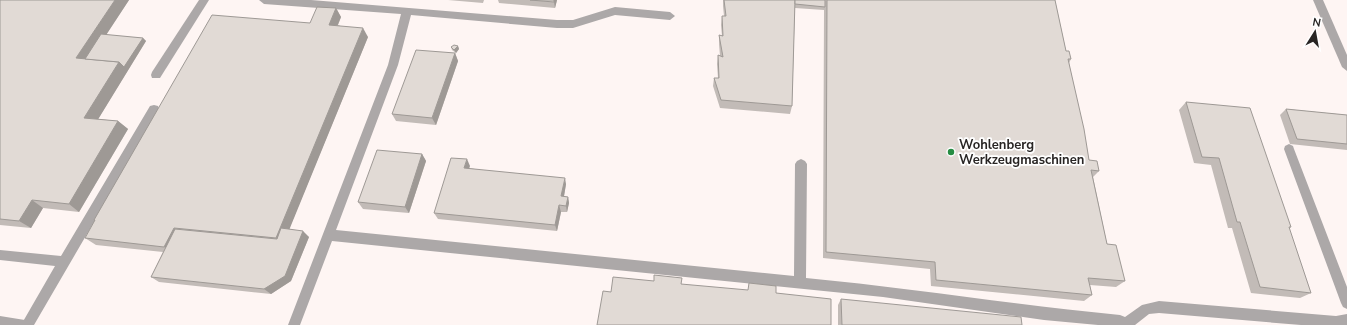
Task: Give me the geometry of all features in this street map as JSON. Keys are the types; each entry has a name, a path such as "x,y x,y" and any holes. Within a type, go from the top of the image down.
{"street":[{"path":"156,75 204,0"},
{"path":"264,0 317,2 407,12 562,24 573,24 615,11 629,11 670,16"},
{"path":"1318,0 1346,64"},
{"path":"294,325 393,65 407,12"},
{"path":"0,322 27,325 154,109"},
{"path":"1289,149 1347,303"},
{"path":"800,283 801,164"},
{"path":"328,235 884,292 1044,314 1120,321 1125,325 1146,309 1159,307 1336,322 1345,322 1347,320"},
{"path":"0,255 64,262"}],"building":[{"path":"0,0 115,0 76,58 119,62 84,118 118,121 69,204 32,200 19,221 0,219"},
{"path":"530,0 554,0 554,2"},
{"path":"724,0 795,0 792,106 721,100 714,78 719,78 718,55 723,57 719,35 723,36 722,16 726,16"},
{"path":"795,0 825,0 825,7 795,4"},
{"name":"Wohlenberg Werkzeugmaschinen","path":"827,0 1055,0 1066,51 1069,51 1071,59 1068,59 1084,129 1089,160 1097,161 1099,171 1091,170 1107,244 1116,245 1125,281 1088,278 1092,295 936,280 935,262 826,252"},
{"path":"317,7 336,8 329,25 363,28 276,238 174,228 164,247 85,238 212,15 310,23"},
{"path":"101,34 143,38 124,67 119,62 85,59"},
{"path":"454,45 458,46 454,50 451,47"},
{"path":"416,50 455,53 432,118 392,114"},
{"path":"1186,102 1250,108 1291,227 1289,227 1311,293 1260,287 1240,222 1237,222 1219,158 1202,157"},
{"path":"1286,109 1347,115 1347,144 1297,139"},
{"path":"377,150 422,154 405,207 358,202"},
{"path":"451,158 467,159 464,168 565,178 561,196 568,197 566,206 559,205 555,225 434,213"},
{"path":"281,228 303,231 285,276 264,289 151,277 175,229 277,239"},
{"path":"654,275 682,278 681,284 748,290 749,283 776,286 776,293 831,299 831,325 597,325 603,291 611,292 613,277 654,281"},
{"path":"841,299 1021,317 1022,325 842,325"}],"place":[{"name":"Wohlenberg Werkzeugmaschinen","path":"951,152"}]}
